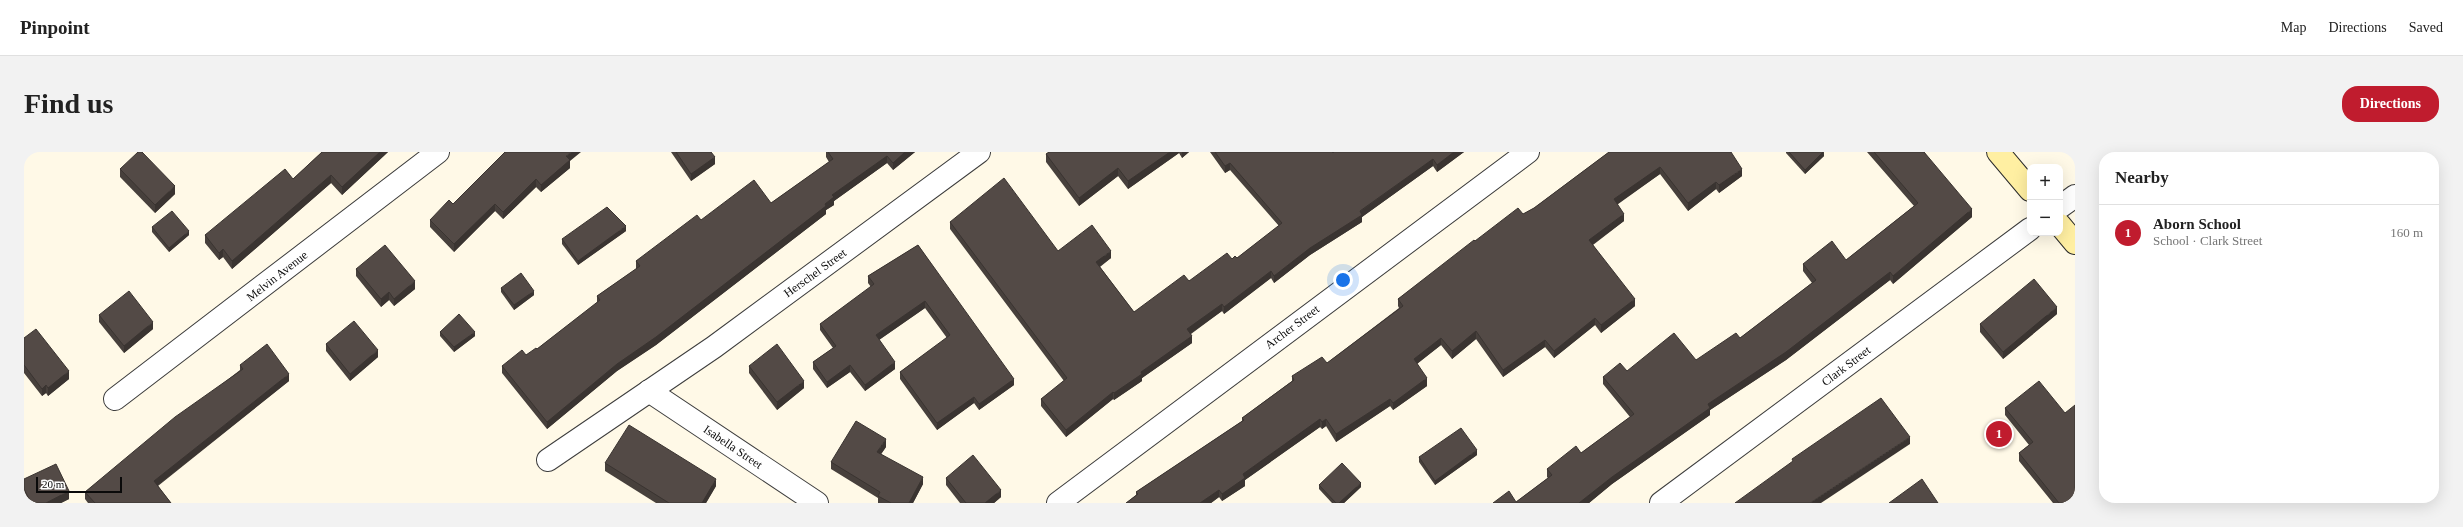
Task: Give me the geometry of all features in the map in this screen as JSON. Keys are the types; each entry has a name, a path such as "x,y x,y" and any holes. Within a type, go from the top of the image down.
{"main road":[{"path":"1998,152 2027,186"},
{"path":"2063,229 2075,243"}],"street":[{"name":"Melvin Avenue","path":"115,399 438,152"},
{"name":"Herschel Street","path":"548,460 714,347 979,152"},
{"name":"Archer Street","path":"1058,503 1528,152"},
{"path":"2063,205 2075,196"},
{"name":"Clark Street","path":"1662,503 2027,231"},
{"name":"Isabella Street","path":"649,391 817,503"}],"building":[{"path":"138,152 142,152 175,186 155,205 120,169"},
{"path":"322,152 380,152 342,187 331,175 232,261 223,249 219,253 205,235 285,169 293,179"},
{"path":"505,152 572,152 566,156 570,160 541,185 536,179 503,212 495,204 454,244 430,220 449,200 453,204"},
{"path":"676,152 711,152 715,157 691,174"},
{"path":"828,152 905,152 893,163 887,156 832,195 834,197 825,204 826,206 656,337 617,364 547,422 502,366 522,350 526,355 536,348 537,349 600,300 597,296 640,266 636,261 697,215 701,220 754,180 771,203 833,159"},
{"path":"1049,152 1170,152 1128,181 1118,168 1079,198 1046,154"},
{"path":"1215,152 1454,152 1437,165 1433,159 1360,211 1362,215 1310,248 1274,276 1271,271 1224,307 1222,304 1187,329 1192,336 1141,372 1142,374 1114,393 1113,392 1066,430 1041,399 1067,378 950,222 1004,178 1058,251 1092,225 1111,251 1096,262 1134,312 1184,275 1189,281 1227,253 1232,259 1235,256 1237,258 1282,223 1230,163 1225,166"},
{"path":"1609,152 1731,152 1742,169 1719,185 1716,182 1688,203 1660,167 1614,199 1624,214 1589,240 1635,299 1601,325 1595,318 1554,351 1545,340 1503,370 1476,331 1452,351 1441,338 1414,359 1427,378 1393,403 1390,399 1336,434 1326,419 1322,422 1320,419 1243,474 1245,478 1222,494 1219,490 1200,503 1126,503 1138,494 1136,492 1244,420 1242,418 1294,380 1292,376 1322,357 1327,363 1403,306 1398,299 1518,208 1523,214 1534,208"},
{"path":"1789,152 1823,152 1805,170"},
{"path":"1874,152 1924,152 1972,209 1893,276 1890,272 1786,352 1708,404 1710,408 1612,477 1579,503 1493,503 1509,491 1516,502 1552,475 1547,469 1576,446 1581,453 1634,414 1603,377 1620,363 1627,371 1674,333 1696,360 1736,333 1740,338 1816,280 1803,264 1832,241 1846,260 1918,203"},
{"path":"607,207 626,226 578,261 562,239"},
{"path":"172,211 189,231 169,248 152,227"},
{"path":"385,245 415,281 394,299 389,292 381,299 356,269"},
{"path":"918,245 1014,379 979,404 974,397 937,423 900,372 950,335 925,301 876,335 895,362 865,385 850,365 827,382 813,362 836,346 820,324 874,284 868,276"},
{"path":"521,273 534,291 514,305 501,288"},
{"path":"2034,279 2057,307 2003,352 1980,324"},
{"path":"129,291 153,322 124,346 99,315"},
{"path":"459,314 475,332 454,347 440,332"},
{"path":"354,321 378,350 350,374 326,344"},
{"path":"36,329 69,371 48,388 46,385 42,389 24,365 24,338"},
{"path":"267,344 289,374 154,481 171,503 95,503 85,492 175,417 243,369 240,365"},
{"path":"777,344 804,381 777,402 749,366"},
{"path":"2039,381 2065,413 2075,405 2075,503 2059,503 2019,453 2033,442 2005,408"},
{"path":"1881,398 1910,437 1810,503 1735,503 1793,461 1792,459"},
{"path":"856,421 886,439 877,452 923,477 909,503 891,503 878,496 880,492 831,462"},
{"path":"629,425 716,479 702,503 669,503 605,463"},
{"path":"1461,428 1477,450 1435,481 1419,457"},
{"path":"973,455 1001,490 985,503 966,503 946,478"},
{"path":"1342,463 1361,483 1339,503 1336,503 1319,485"},
{"path":"56,464 69,491 46,503 31,503 24,489 24,479"},
{"path":"1922,479 1938,503 1889,503"}],"place":[{"name":"Aborn School","path":"1999,434"}]}
